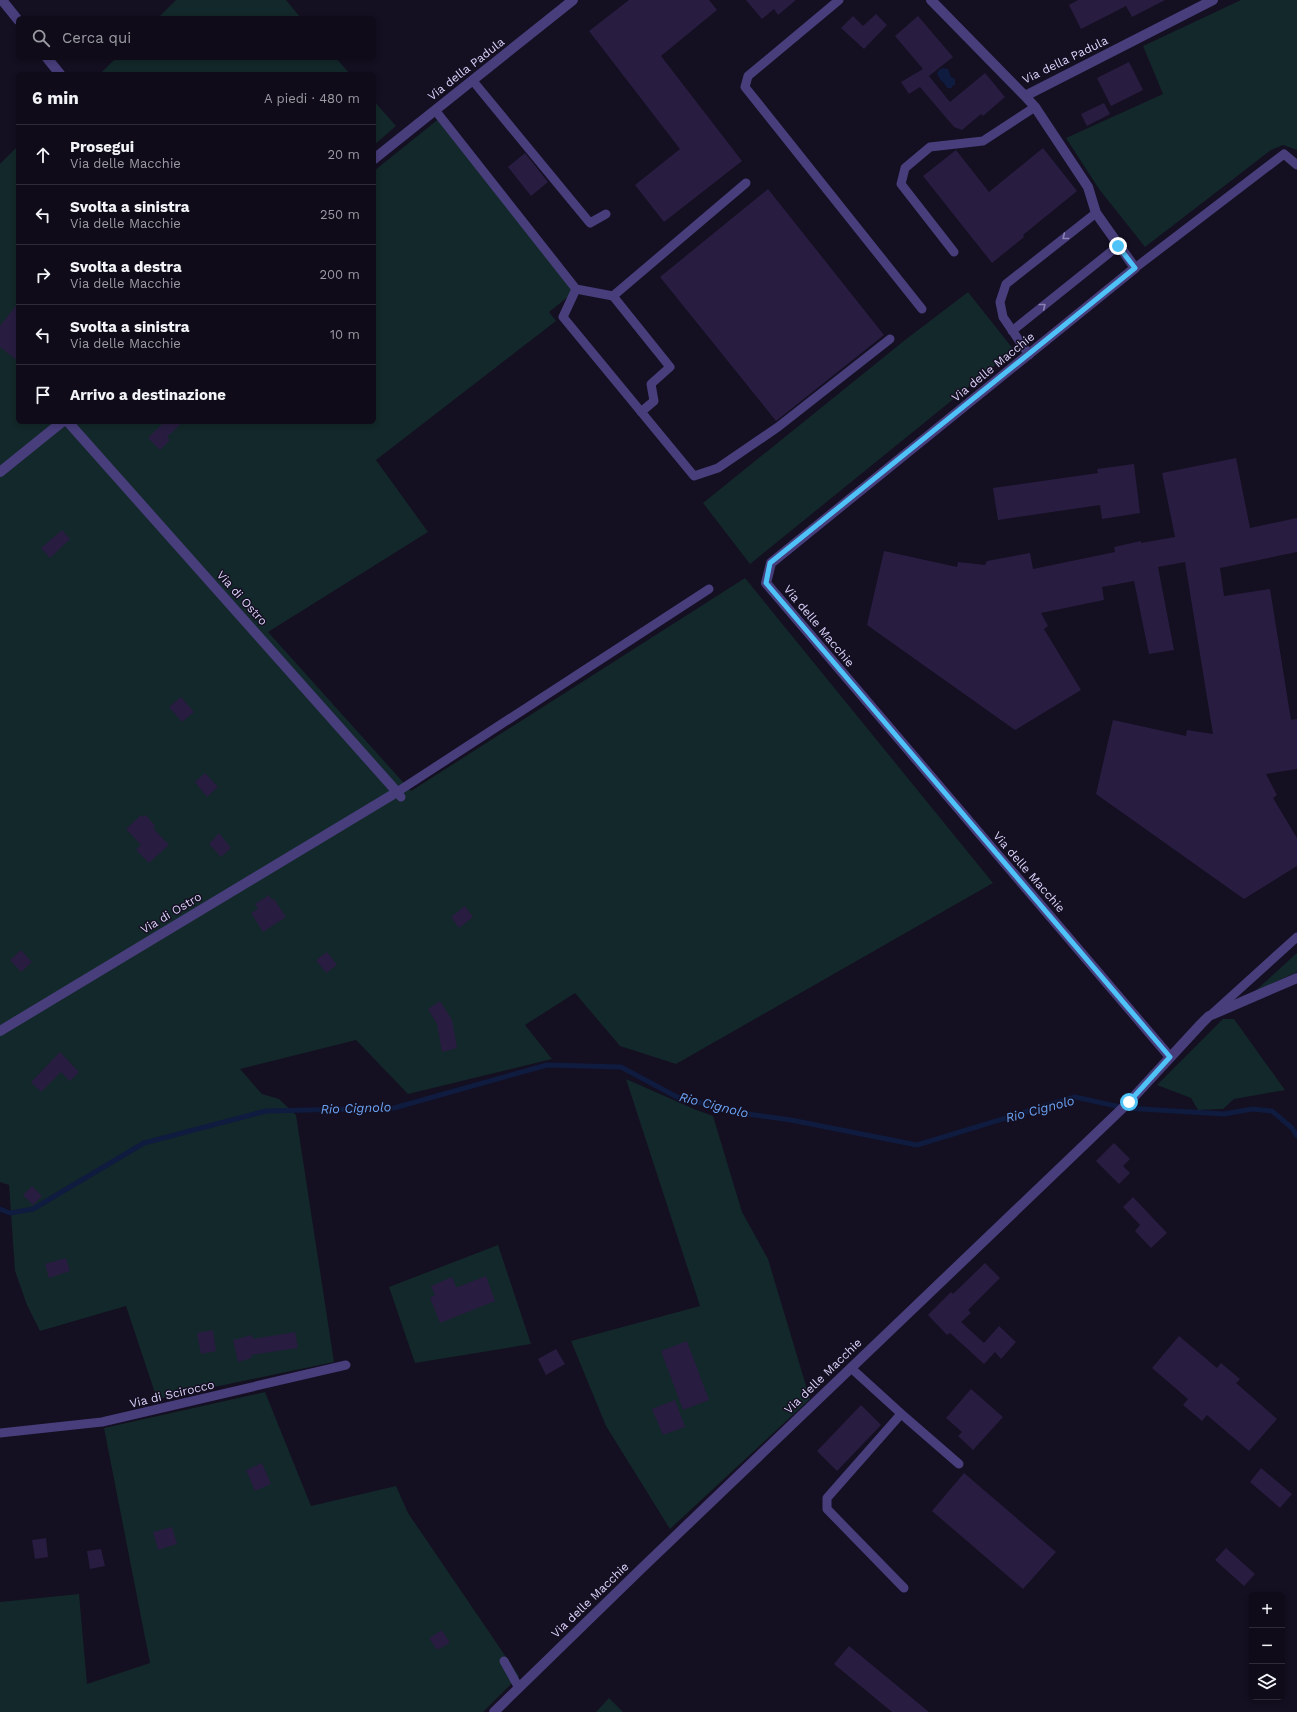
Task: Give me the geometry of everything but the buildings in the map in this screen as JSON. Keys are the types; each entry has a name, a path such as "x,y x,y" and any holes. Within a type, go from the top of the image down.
{"street":[{"path":"2,0 16,18"},
{"name":"Via della Padula","path":"376,157 573,0"},
{"name":"Via della Padula","path":"931,0 1025,96 1213,0"},
{"path":"49,60 58,72"},
{"path":"1025,96 1035,107 1088,187 1096,213 1135,268"},
{"name":"Via delle Macchie","path":"1135,268 770,563 766,583 1170,1057"},
{"path":"0,472 60,424"},
{"name":"Via di Ostro","path":"0,1031 399,794 70,424"},
{"name":"Via delle Macchie","path":"494,1712 1129,1102 1209,1016 1297,978"}],"lane":[{"path":"838,0 748,76 745,87 922,309"},
{"path":"473,81 590,223 606,214"},
{"path":"954,252 901,184 905,168 930,147 982,141 1035,107"},
{"path":"435,110 576,289 613,296 670,367 651,384 654,401 641,412"},
{"name":"Via delle Macchie","path":"1135,268 1284,154 1297,165"},
{"path":"613,296 746,183"},
{"path":"1029,354 1003,317 1000,302 1006,284 1096,213"},
{"path":"1012,331 1118,246"},
{"path":"576,289 563,317 694,476 718,468 778,427 890,339"},
{"path":"399,794 709,589"},
{"name":"Via delle Macchie","path":"1209,1016 1297,937"},
{"name":"Via di Scirocco","path":"0,1433 102,1422 346,1365"},
{"path":"851,1368 959,1464"},
{"path":"901,1414 827,1498 827,1509 904,1588"},
{"path":"504,1661 519,1688"}],"green space":[{"path":"176,0 286,0 299,16 160,16"},
{"path":"1241,0 1297,0 1297,150 1283,145 1271,150 1145,247 1099,189 1066,138 1163,94 1143,46"},
{"path":"114,60 338,60 348,72 102,72"},
{"path":"376,103 396,126 376,143"},
{"path":"441,117 578,289 549,312 556,321 376,460 428,532 268,632 411,791 745,578 993,883 676,1064 620,1046 575,993 525,1025 552,1059 408,1094 356,1040 240,1069 262,1094 279,1099 296,1115 334,1362 157,1399 126,1306 40,1331 27,1305 15,1271 9,1185 0,1182 0,164 16,148 16,424 376,424 376,169"},
{"path":"968,292 1014,350 750,564 703,503 905,340"},
{"path":"1297,953 1297,972 1254,992"},
{"path":"1223,1019 1234,1019 1285,1090 1234,1099 1223,1109 1198,1110 1191,1098 1157,1085"},
{"path":"626,1079 713,1116 742,1212 768,1259 810,1399 670,1529 606,1426 571,1341 700,1306"},
{"path":"498,1245 531,1344 415,1363 389,1287"},
{"path":"265,1392 311,1506 396,1486 408,1513 519,1676 483,1712 0,1712 0,1602 79,1594 87,1684 150,1663 104,1428"},
{"path":"609,1698 623,1712 596,1712"}],"water":[{"path":"943,68 948,69 951,77 955,79 955,85 952,86 952,88 947,88 938,76 937,73"}],"waterway":[{"name":"Rio Cignolo","path":"0,1209 10,1213 33,1209 144,1143 266,1111 394,1108 547,1065 621,1067 677,1097 748,1114 791,1120 917,1145 1075,1097 1125,1108 1224,1114 1252,1109 1272,1111 1292,1128 1297,1136"}],"route":[{"path":"1118,246 1135,268 770,563 766,583 1170,1057 1129,1102"}]}
